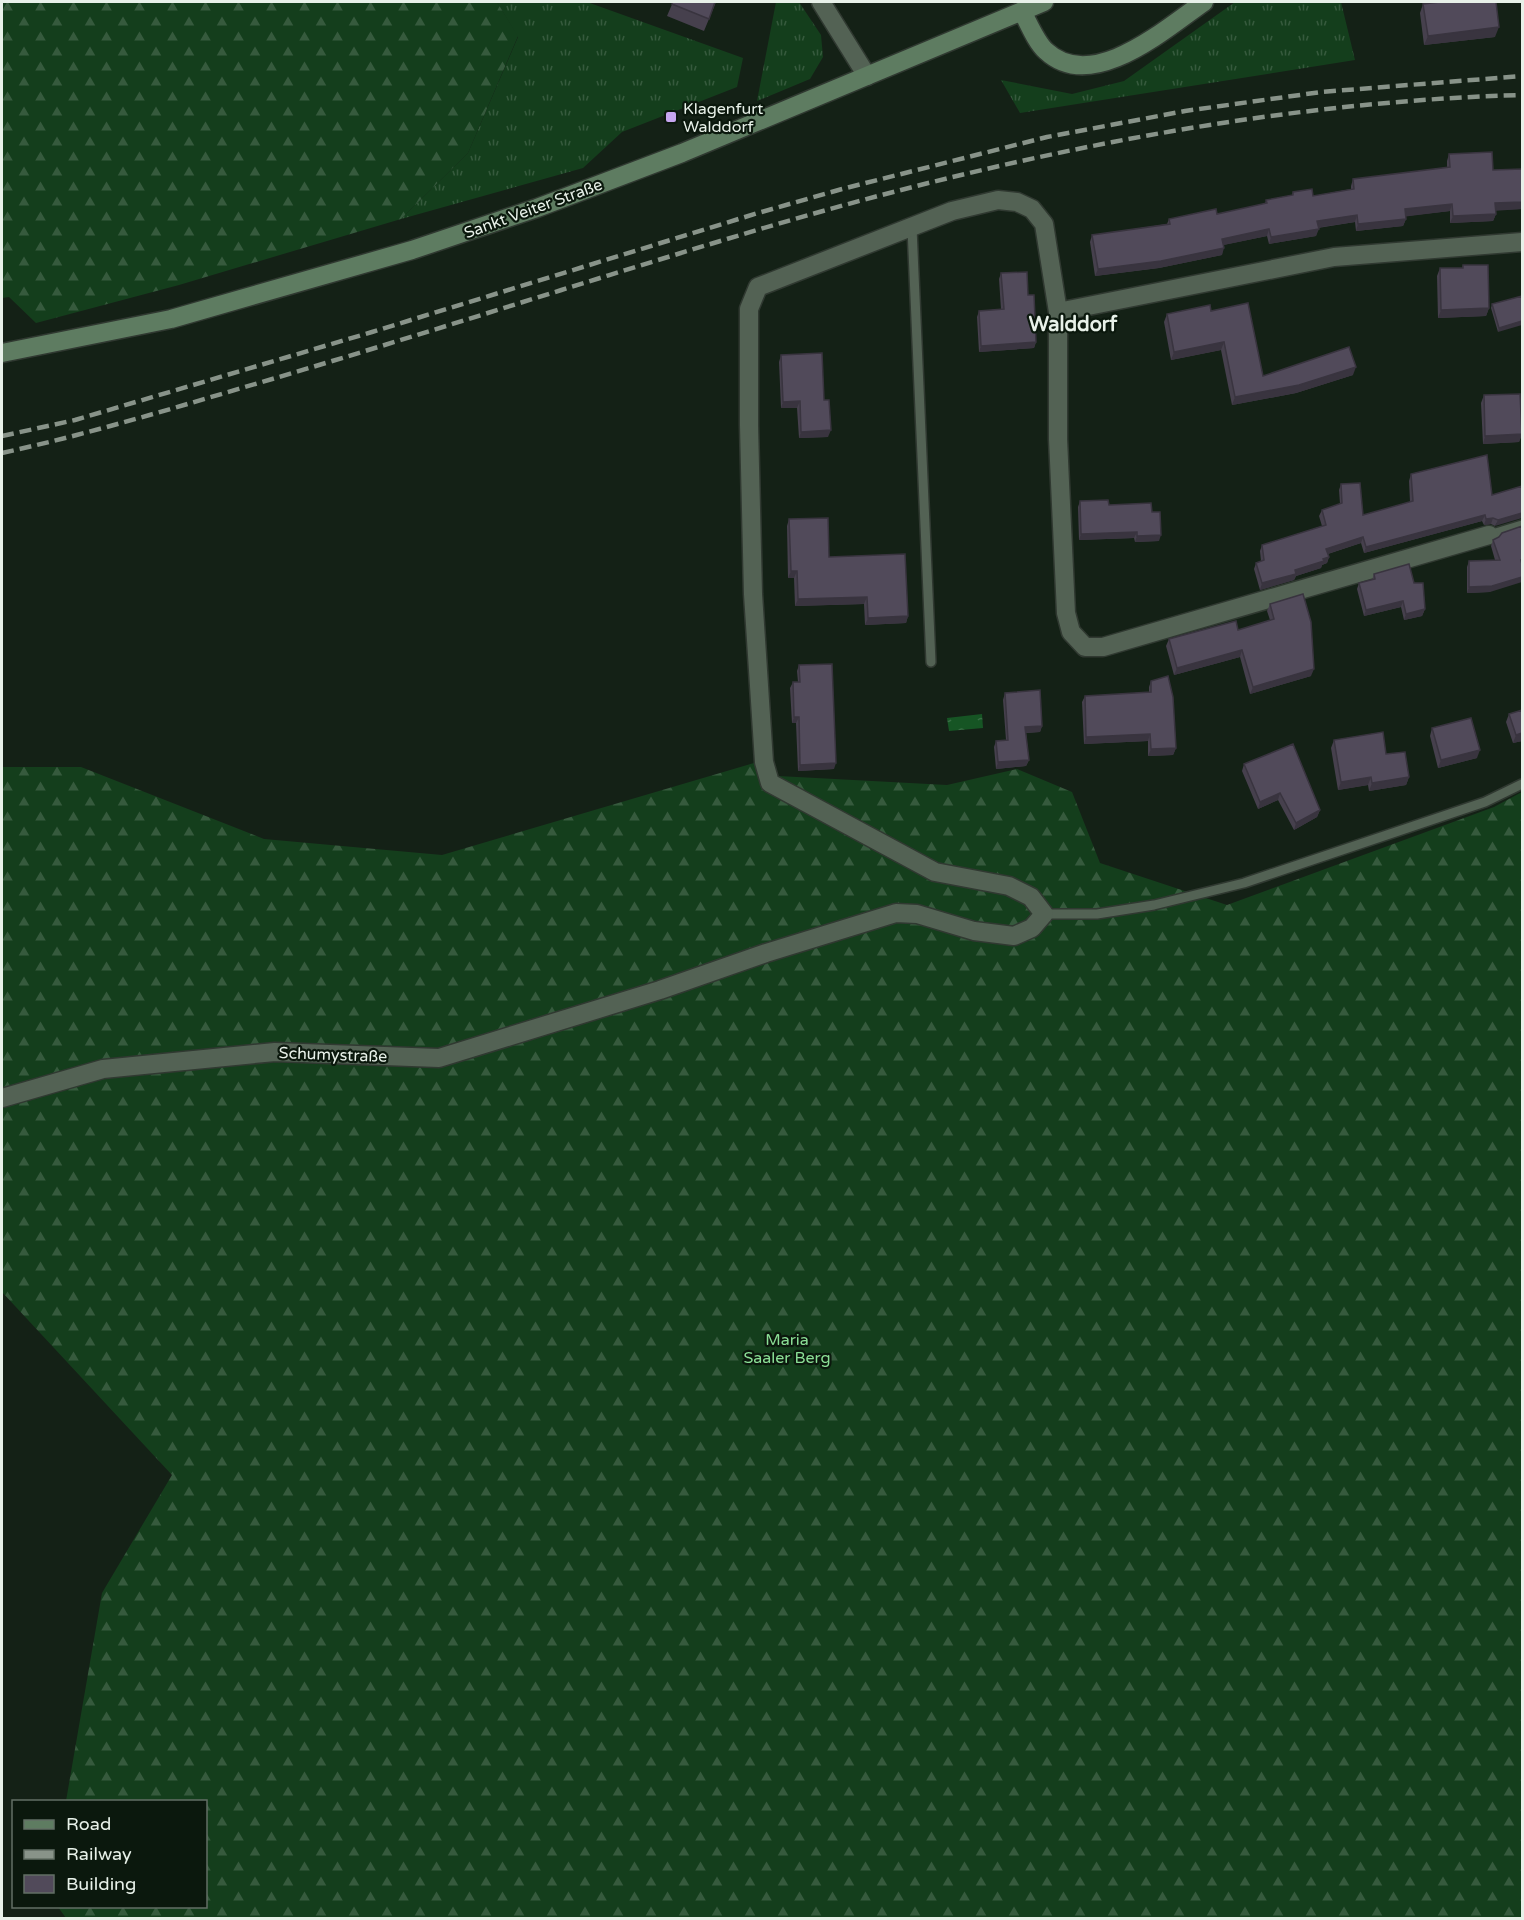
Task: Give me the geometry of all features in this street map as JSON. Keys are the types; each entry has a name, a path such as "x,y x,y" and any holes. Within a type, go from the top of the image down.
{"main road":[{"name":"Sankt Veiter Straße","path":"2,353 171,319 412,250 537,208 671,157 1044,2"},
{"path":"1022,11 1044,50 1059,61 1082,67 1109,61 1143,44 1204,2"}],"street":[{"path":"821,2 867,76"},
{"path":"1044,914 1031,897 1009,886 935,872 770,783 764,762 753,594 749,309 758,287 952,211 998,200 1017,202 1032,209 1044,224 1058,312 1058,439 1066,613 1071,632 1085,647 1103,647 1489,535"},
{"path":"1058,312 1334,257 1522,242"},
{"name":"Schumystraße","path":"2,1098 103,1069 274,1052 439,1058 660,990 766,953 896,914 917,914 974,931 1014,936 1032,928 1044,914"}],"lane":[{"path":"912,228 931,662"},
{"path":"1489,535 1522,525"},
{"path":"1044,914 1097,914 1154,905 1244,883 1485,802 1522,784"}],"green space":[{"path":"2,2 497,2 518,36 468,153 401,219 179,285 36,323 9,297 2,298"},
{"path":"497,2 587,2 743,58 737,87 622,132 583,168 401,219 468,153 518,37"},
{"path":"776,2 799,2 821,35 823,57 810,79 757,101"},
{"path":"1235,2 1341,2 1355,60 1020,113 1001,80 1072,94 1124,81"},
{"name":"Maria Saaler Berg","path":"754,763 778,776 947,785 1017,769 1072,792 1100,863 1227,905 1494,807 1522,792 1522,1918 66,1918 59,1908 207,1908 207,1800 66,1800 102,1593 172,1475 2,1292 2,767 81,767 264,839 442,855"}],"water":[{"path":"982,714 983,728 949,731 947,718"}],"building":[{"path":"673,2 715,2 709,19 672,4"},
{"path":"1496,2 1499,27 1428,36 1423,4"},
{"path":"1492,152 1493,170 1522,169 1522,202 1495,203 1496,214 1453,216 1452,204 1405,209 1406,219 1358,224 1357,215 1317,221 1319,229 1271,237 1269,229 1222,239 1224,248 1161,261 1098,269 1092,235 1170,224 1169,219 1216,209 1217,214 1267,203 1266,200 1293,195 1293,192 1312,189 1313,196 1354,189 1353,179 1450,167 1449,154"},
{"path":"1463,265 1488,265 1489,308 1441,310 1440,268 1463,268"},
{"path":"1027,272 1028,295 1034,295 1036,342 981,346 979,311 1004,309 1001,273"},
{"path":"1522,296 1522,321 1499,328 1492,304"},
{"path":"1248,303 1263,376 1349,347 1356,367 1299,385 1235,397 1224,342 1174,352 1167,314 1210,305 1211,311"},
{"path":"822,353 824,400 829,400 831,430 801,432 800,401 783,402 781,355"},
{"path":"1520,394 1522,434 1485,436 1484,395"},
{"path":"1487,455 1492,495 1522,486 1522,513 1498,520 1486,519 1485,515 1366,547 1363,537 1326,549 1329,557 1323,559 1324,561 1295,570 1296,574 1262,583 1256,563 1264,560 1262,545 1326,525 1322,510 1342,503 1341,484 1360,483 1363,515 1413,501 1411,474"},
{"path":"1108,500 1109,505 1151,503 1152,512 1160,512 1161,535 1137,536 1137,532 1081,534 1080,501"},
{"path":"828,518 829,557 905,554 908,616 868,618 867,597 798,599 797,571 791,571 789,519"},
{"path":"1522,526 1522,577 1492,586 1469,587 1469,561 1500,560 1493,540 1502,533"},
{"path":"1409,564 1414,583 1423,583 1425,609 1406,614 1403,601 1366,610 1359,583 1375,579 1374,574"},
{"path":"1303,594 1311,622 1314,669 1253,687 1242,650 1177,668 1169,639 1236,621 1238,630 1274,619 1270,604"},
{"path":"832,664 836,763 800,765 799,717 794,717 793,682 800,682 799,665"},
{"path":"1168,676 1173,697 1176,748 1151,749 1150,734 1086,737 1085,696 1151,692 1151,681"},
{"path":"1040,690 1042,726 1025,727 1029,760 998,762 996,741 1008,740 1005,693"},
{"path":"1522,710 1522,733 1516,735 1509,714"},
{"path":"1471,718 1480,750 1441,760 1432,728"},
{"path":"1383,732 1386,754 1405,752 1409,777 1372,783 1371,777 1341,782 1334,740"},
{"path":"1293,744 1320,810 1296,823 1280,793 1260,802 1244,764"}],"railway":[{"path":"2,436 75,420 372,332 758,213 842,189 1047,137 1185,111 1321,92 1522,76"},
{"path":"2,453 94,431 184,405 757,230 944,179 1039,157 1232,122 1329,109 1425,100 1522,95"}],"place":[{"name":"Klagenfurt Walddorf","path":"671,117"}],"district":[{"name":"Walddorf","path":"1073,324"}]}
